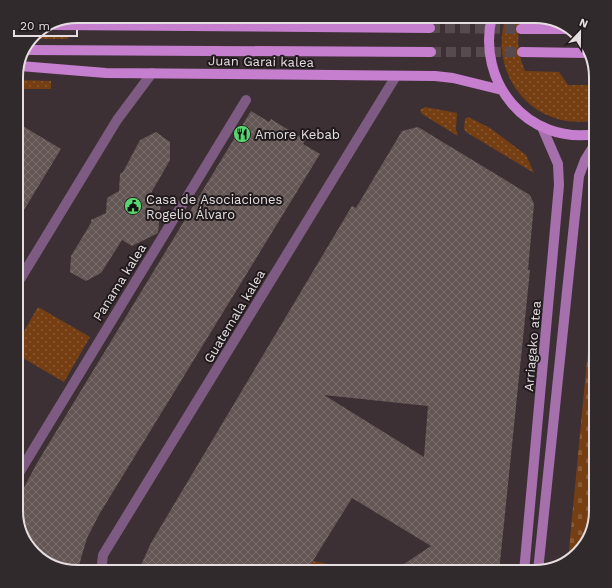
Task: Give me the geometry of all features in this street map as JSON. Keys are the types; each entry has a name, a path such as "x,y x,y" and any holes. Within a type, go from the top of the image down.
{"main road":[{"path":"491,23 488,42 492,67 502,90 515,108 542,127 572,135 589,134"},
{"path":"63,25 430,28"},
{"path":"521,29 560,29"},
{"name":"Juan Garai kalea","path":"31,50 431,52"},
{"path":"522,52 583,53"},
{"path":"569,53 585,58"},
{"name":"Juan Garai kalea","path":"24,66 106,73 453,78 502,90"},
{"name":"Arriagako atea","path":"525,565 559,185 558,164 542,127"},
{"path":"539,565 578,176 589,153"}],"street":[{"path":"23,274 116,120 152,73"},
{"name":"Guatemala kalea","path":"102,565 103,555 396,76"},
{"name":"Panama kalea","path":"23,466 246,100"}],"green space":[{"path":"505,23 521,23 518,44 520,57 525,71 559,72 568,85 589,85 589,121 574,122 553,118 535,108 521,95 510,78 503,59 502,38"},
{"path":"43,34 68,36 68,39 38,39"},
{"path":"23,80 51,81 51,89 23,89"},
{"path":"425,107 457,113 456,129 458,136 422,114 420,110"},
{"path":"468,117 490,128 526,155 534,173 466,132 464,129 465,119"},
{"path":"38,307 90,337 64,382 23,358 23,333"},
{"path":"589,340 589,511 585,532 580,541 569,553"},
{"path":"313,561 333,565 310,565"}],"building":[{"path":"251,111 269,122 271,119 305,140 303,144 320,154 100,513 87,538 79,565 56,561 47,556 34,544 29,535 23,514 23,490 37,463"},
{"path":"23,126 61,149 23,211"},
{"path":"418,127 530,195 534,204 528,270 530,270 500,565 402,565 431,546 352,498 310,565 141,565 151,543 352,206 356,208 402,131","holes":["324,395 428,406 424,457"]},
{"name":"Casa de Asociaciones Rogelio Álvaro","path":"156,132 170,142 170,160 151,193 161,200 158,233 132,246 122,240 101,273 86,281 70,272 71,256 91,223 91,220 106,213 107,198 119,191 120,174 123,172 140,140"}],"tunnel":[{"path":"430,28 521,29"},
{"path":"431,52 522,52"}],"place":[{"name":"Amore Kebab","path":"242,134"},
{"name":"Casa de Asociaciones Rogelio Álvaro","path":"133,206"}]}
